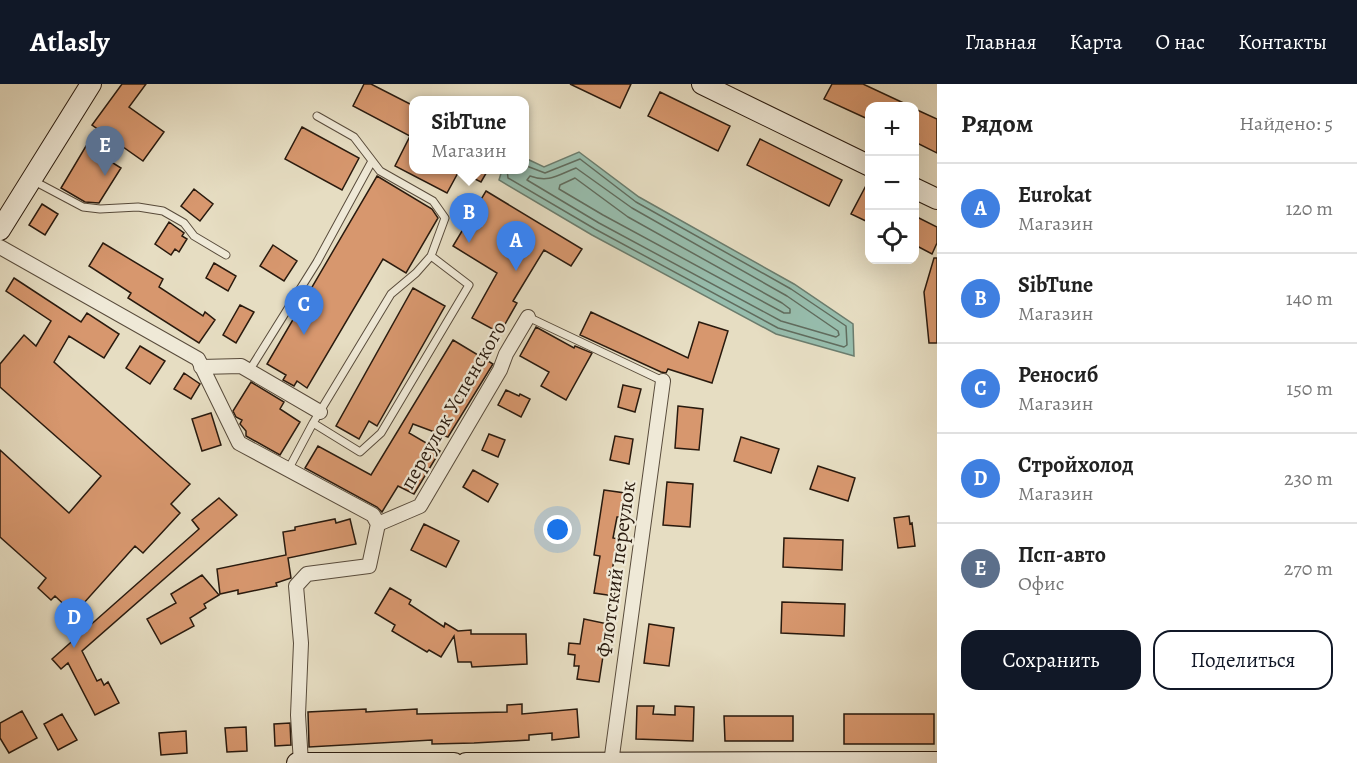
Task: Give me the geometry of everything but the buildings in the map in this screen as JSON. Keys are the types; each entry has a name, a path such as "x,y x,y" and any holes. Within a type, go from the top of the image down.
{"main road":[{"path":"0,231 92,84"},
{"path":"702,84 865,164"},
{"path":"919,190 937,199"},
{"path":"466,763 937,762"},
{"path":"299,763 454,763"}],"street":[{"path":"0,247 198,359 239,443 373,515 378,525 369,566 307,574 296,586 301,643 299,763"},
{"name":"переулок Успенского","path":"378,525 420,506 500,370 506,354 528,317"},
{"path":"201,367 241,366 316,418"},
{"name":"Флотский переулок","path":"611,763 663,381"}],"lane":[{"path":"288,470 316,418 391,294 416,273 431,256 445,218 433,201 380,171 354,137 317,116"},
{"path":"249,371 316,262 372,161"},
{"path":"32,180 83,207 100,209 138,207 164,211 184,223 194,236 226,255"},
{"path":"316,418 360,452 381,433 470,285 431,256"},
{"path":"528,317 663,381"}],"water":[{"path":"579,152 639,197 794,284 853,324 854,356 776,334 592,235 499,180 501,174 529,174 529,160 544,167"}],"place":[{"name":"Псп-авто","path":"105,176"},
{"name":"SibTune","path":"469,243"},
{"name":"Eurokat","path":"516,271"},
{"name":"Реносиб","path":"304,335"},
{"name":"Стройхолод","path":"74,648"}]}
